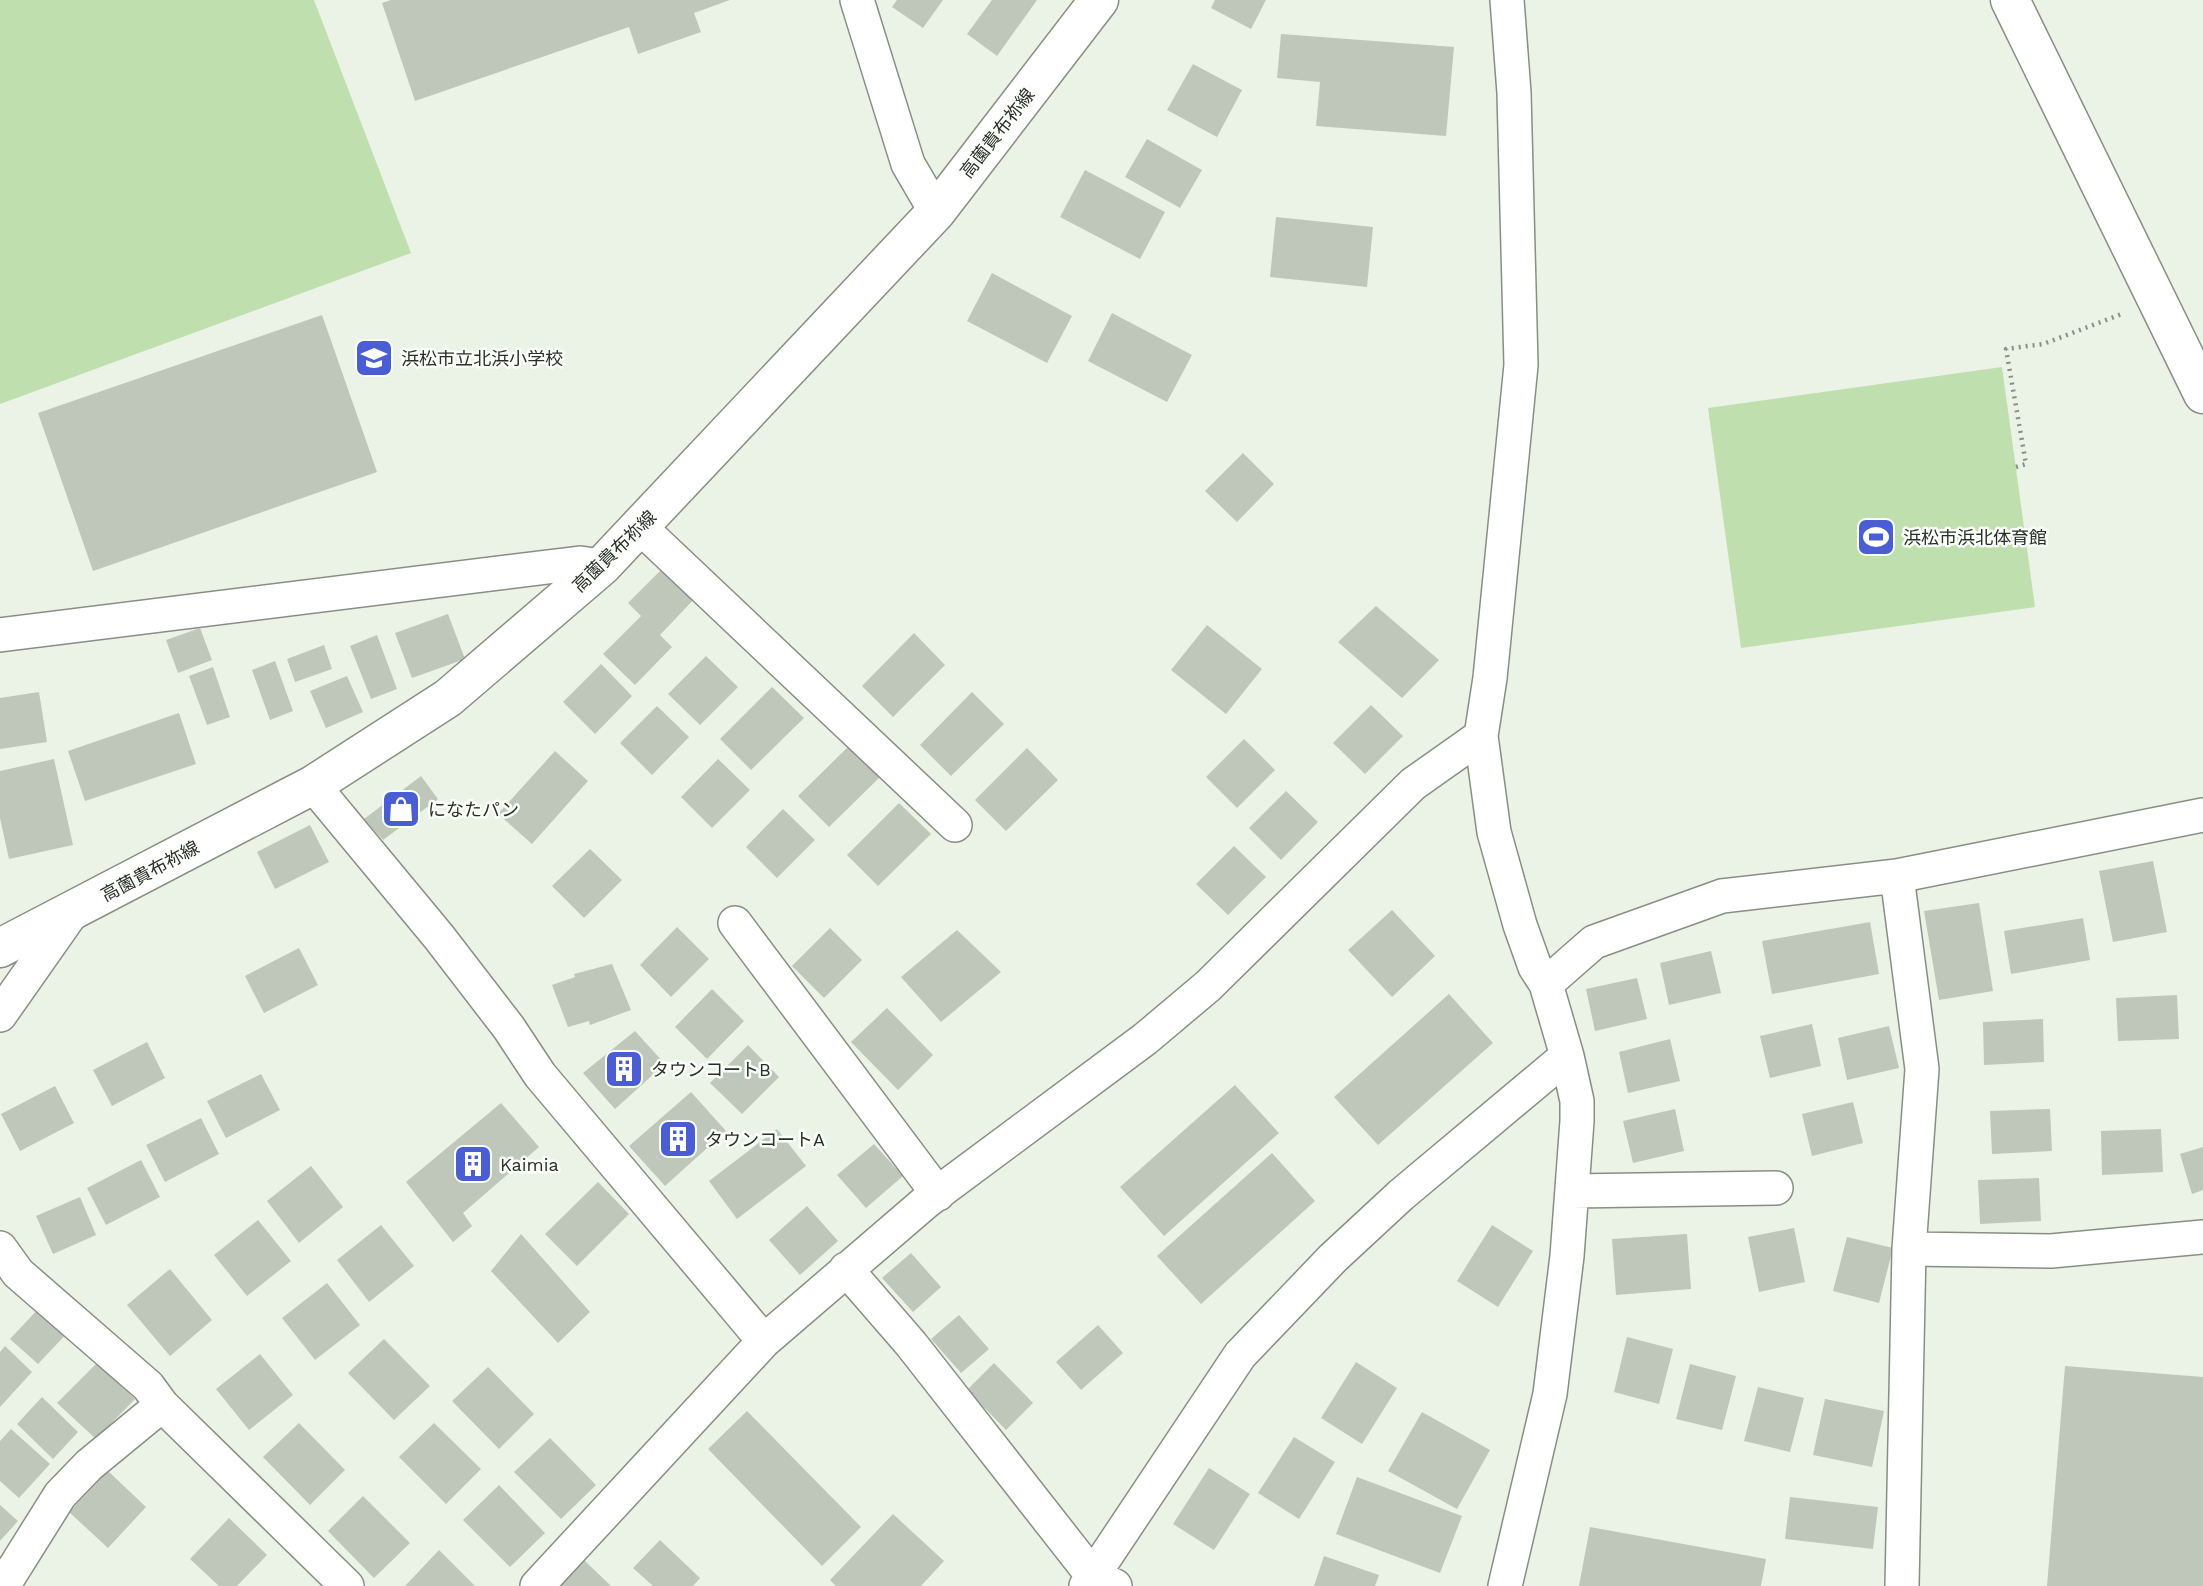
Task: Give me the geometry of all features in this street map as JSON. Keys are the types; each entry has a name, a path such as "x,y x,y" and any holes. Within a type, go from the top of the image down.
{"main road":[{"name":"高薗貴布祢線","path":"0,948 313,785 448,698 603,566 936,212 1099,0"},
{"path":"2010,0 2203,394"}],"street":[{"path":"857,0 908,164 936,212"},
{"path":"1505,1586 1550,1394 1572,1191 1577,1101 1546,984 1535,967 1520,925 1494,832 1481,736 1490,678 1521,365 1514,93 1507,0"},
{"path":"640,527 954,825"},
{"path":"0,635 580,563 603,566"},
{"path":"537,1586 764,1341 938,1194 1145,1039 1208,986 1413,784 1481,736"},
{"path":"313,785 439,937 509,1028 540,1075 764,1341"},
{"path":"1546,984 1594,942 1722,896 1897,876 2203,816"},
{"path":"1897,876 1922,1069 1909,1249 1902,1586"},
{"path":"0,1014 73,911"},
{"path":"734,923 938,1194"},
{"path":"846,1269 911,1344 1098,1583 1233,1365 1279,1312 1401,1195 1567,1056"},
{"path":"1572,1191 1776,1188"},
{"path":"1909,1249 2051,1251 2203,1237"},
{"path":"0,1248 18,1273 148,1386 162,1405 347,1586"},
{"path":"3,1586 60,1495 89,1465 162,1405"}],"path":[{"path":"2016,467 2026,464 2007,349 2043,344 2159,300"}],"green space":[{"path":"0,0 314,0 411,253 0,404"},
{"name":"浜松市浜北体育館","path":"2002,367 2035,607 1741,648 1708,408"}],"building":[{"path":"391,0 730,0 694,13 701,32 638,54 629,27 415,101 382,3"},
{"path":"897,0 943,0 923,28 892,7"},
{"path":"992,0 1037,0 997,56 967,34"},
{"path":"1215,0 1266,0 1251,29 1211,8"},
{"path":"1281,34 1454,47 1446,136 1316,126 1320,82 1277,78"},
{"path":"1193,64 1242,90 1217,137 1167,110"},
{"path":"1147,139 1202,170 1180,208 1125,177"},
{"path":"1085,170 1165,212 1140,259 1060,217"},
{"path":"1276,217 1373,227 1367,287 1270,277"},
{"path":"992,273 1072,316 1047,363 967,321"},
{"path":"1112,313 1192,355 1167,402 1088,361"},
{"path":"322,315 377,472 93,571 38,413"},
{"path":"1243,453 1274,484 1237,522 1205,491"},
{"path":"666,565 697,596 660,635 672,647 635,685 603,654 641,616 628,603"},
{"path":"1376,606 1439,660 1402,698 1338,642"},
{"path":"448,614 465,659 412,678 395,633"},
{"path":"1207,625 1262,669 1226,714 1171,670"},
{"path":"200,628 212,660 178,673 166,640"},
{"path":"914,633 945,665 893,717 862,686"},
{"path":"377,635 397,689 371,699 350,646"},
{"path":"324,645 332,669 295,682 287,659"},
{"path":"706,656 738,687 700,725 668,694"},
{"path":"275,661 293,711 270,720 252,670"},
{"path":"601,664 632,696 595,734 563,702"},
{"path":"213,667 230,717 207,725 189,676"},
{"path":"347,676 363,712 326,728 310,691"},
{"path":"772,687 804,718 751,770 720,739"},
{"path":"39,692 47,742 0,749 0,698"},
{"path":"972,692 1004,724 951,776 920,745"},
{"path":"1371,705 1403,736 1365,774 1333,743"},
{"path":"657,706 689,737 652,775 620,743"},
{"path":"179,713 196,764 85,801 68,751"},
{"path":"1244,739 1275,770 1237,808 1206,777"},
{"path":"851,744 882,775 829,827 798,796"},
{"path":"1027,748 1058,780 1006,831 975,800"},
{"path":"555,751 588,781 532,844 498,814"},
{"path":"54,759 73,845 9,859 0,818 0,771"},
{"path":"718,759 750,790 712,828 681,797"},
{"name":"になたパン","path":"421,776 438,799 383,840 364,819"},
{"path":"1286,791 1318,822 1281,860 1249,828"},
{"path":"899,803 931,834 878,886 847,855"},
{"path":"783,809 815,840 777,878 746,847"},
{"path":"310,825 329,862 275,889 257,852"},
{"path":"1234,846 1266,877 1228,915 1196,884"},
{"path":"590,849 622,880 584,918 552,886"},
{"path":"2153,861 2167,932 2113,942 2099,871"},
{"path":"1979,903 1993,991 1939,1000 1924,911"},
{"path":"1392,910 1435,956 1392,997 1348,950"},
{"path":"2083,918 2090,960 2011,974 2004,931"},
{"path":"1870,922 1879,974 1772,994 1762,941"},
{"path":"677,927 709,959 671,997 640,965"},
{"path":"830,928 862,960 824,998 792,966"},
{"path":"957,930 1001,972 941,1022 901,977"},
{"path":"299,948 318,985 264,1013 245,976"},
{"path":"1711,951 1721,993 1669,1005 1660,963"},
{"path":"612,964 631,1010 590,1025 589,1021 568,1027 552,985 575,977 574,974"},
{"path":"1637,978 1647,1019 1595,1031 1586,989"},
{"path":"712,989 744,1021 707,1059 675,1027"},
{"path":"1449,994 1493,1043 1378,1145 1334,1097"},
{"path":"2177,995 2179,1039 2118,1041 2116,998"},
{"path":"887,1008 933,1055 898,1090 851,1042"},
{"path":"2043,1019 2044,1062 1984,1065 1983,1022"},
{"path":"1812,1024 1821,1066 1770,1078 1760,1036"},
{"path":"1889,1026 1899,1068 1847,1080 1838,1038"},
{"name":"タウンコートB","path":"635,1031 665,1064 615,1109 583,1073"},
{"path":"1670,1039 1680,1081 1628,1093 1619,1052"},
{"path":"147,1042 165,1078 112,1106 93,1070"},
{"path":"748,1045 779,1077 742,1114 710,1083"},
{"path":"261,1074 280,1110 226,1138 207,1101"},
{"path":"1235,1085 1279,1133 1164,1236 1120,1187"},
{"path":"55,1086 74,1123 20,1151 1,1114"},
{"name":"タウンコートA","path":"691,1092 726,1131 665,1186 629,1146"},
{"path":"1853,1102 1863,1143 1812,1156 1802,1114"},
{"name":"Kaimia","path":"501,1103 539,1147 463,1213 472,1226 453,1242 406,1182"},
{"path":"1675,1109 1684,1151 1633,1163 1623,1121"},
{"path":"2050,1109 2052,1151 1992,1154 1990,1111"},
{"path":"201,1118 219,1154 165,1182 146,1145"},
{"path":"777,1129 806,1166 737,1219 709,1181"},
{"path":"2161,1129 2163,1172 2102,1175 2101,1131"},
{"path":"874,1144 903,1176 866,1208 837,1175"},
{"path":"2203,1147 2203,1190 2192,1194 2180,1154"},
{"path":"1272,1153 1315,1201 1201,1304 1157,1256"},
{"path":"141,1160 160,1197 106,1225 87,1188"},
{"path":"311,1166 343,1207 299,1243 267,1201"},
{"path":"2039,1178 2041,1221 1980,1224 1978,1180"},
{"path":"598,1182 629,1214 577,1266 545,1234"},
{"path":"80,1197 96,1235 53,1254 36,1216"},
{"path":"807,1206 838,1241 800,1275 769,1240"},
{"path":"258,1220 291,1261 247,1296 214,1255"},
{"path":"381,1225 414,1266 369,1302 337,1260"},
{"path":"1492,1225 1533,1251 1498,1307 1457,1281"},
{"path":"1794,1228 1805,1282 1759,1292 1748,1237"},
{"path":"521,1234 590,1312 558,1343 491,1271"},
{"path":"1687,1234 1691,1289 1616,1295 1612,1239"},
{"path":"1847,1237 1893,1248 1879,1303 1833,1291"},
{"path":"911,1253 941,1287 913,1312 882,1278"},
{"path":"170,1269 212,1320 170,1356 127,1305"},
{"path":"327,1283 360,1325 315,1360 282,1318"},
{"path":"41,1306 69,1331 38,1364 10,1339"},
{"path":"959,1315 989,1349 961,1373 931,1339"},
{"path":"1098,1325 1123,1353 1081,1390 1056,1362"},
{"path":"1627,1337 1673,1349 1659,1404 1614,1392"},
{"path":"384,1339 430,1386 394,1420 348,1373"},
{"path":"5,1346 32,1372 0,1407 0,1352"},
{"path":"260,1354 293,1395 249,1430 216,1389"},
{"path":"1356,1362 1397,1388 1362,1444 1321,1418"},
{"path":"97,1363 135,1399 96,1439 57,1403"},
{"path":"994,1363 1033,1403 1006,1430 967,1390"},
{"path":"1690,1364 1736,1376 1722,1430 1676,1419"},
{"path":"2065,1366 2203,1377 2203,1586 2047,1586"},
{"path":"488,1367 534,1414 499,1449 452,1401"},
{"path":"1758,1387 1804,1398 1790,1452 1744,1441"},
{"path":"42,1397 78,1432 53,1459 17,1424"},
{"path":"1825,1399 1884,1411 1872,1467 1813,1455"},
{"path":"747,1411 861,1527 822,1566 708,1449"},
{"path":"1422,1412 1490,1450 1457,1509 1388,1471"},
{"path":"299,1423 345,1470 310,1505 263,1457"},
{"path":"434,1423 481,1469 446,1504 399,1457"},
{"path":"11,1429 50,1464 19,1498 0,1481 0,1441"},
{"path":"1294,1437 1335,1462 1299,1519 1258,1493"},
{"path":"550,1438 596,1485 561,1519 514,1472"},
{"path":"1209,1468 1250,1494 1214,1550 1173,1524"},
{"path":"108,1471 146,1507 108,1548 69,1512"},
{"path":"1357,1477 1462,1516 1440,1573 1336,1534"},
{"path":"499,1485 545,1533 510,1567 463,1520"},
{"path":"363,1496 410,1543 374,1578 328,1531"},
{"path":"1790,1497 1878,1507 1873,1549 1785,1539"},
{"path":"0,1505 18,1521 0,1541"},
{"path":"893,1514 944,1561 921,1586 836,1586 830,1580"},
{"path":"229,1518 267,1555 237,1586 219,1586 190,1559"},
{"path":"1590,1527 1766,1559 1761,1586 1579,1586"},
{"path":"660,1540 700,1578 693,1586 653,1586 633,1568"},
{"path":"439,1550 475,1586 405,1586"},
{"path":"1324,1556 1379,1575 1375,1586 1314,1586"},
{"path":"584,1560 611,1586 560,1586"}],"place":[{"name":"浜松市立北浜小学校","path":"374,358"},
{"name":"浜松市浜北体育館","path":"1876,537"},
{"name":"になたパン","path":"401,809"},
{"name":"タウンコートB","path":"624,1069"},
{"name":"タウンコートA","path":"678,1139"},
{"name":"Kaimia","path":"473,1164"}]}
